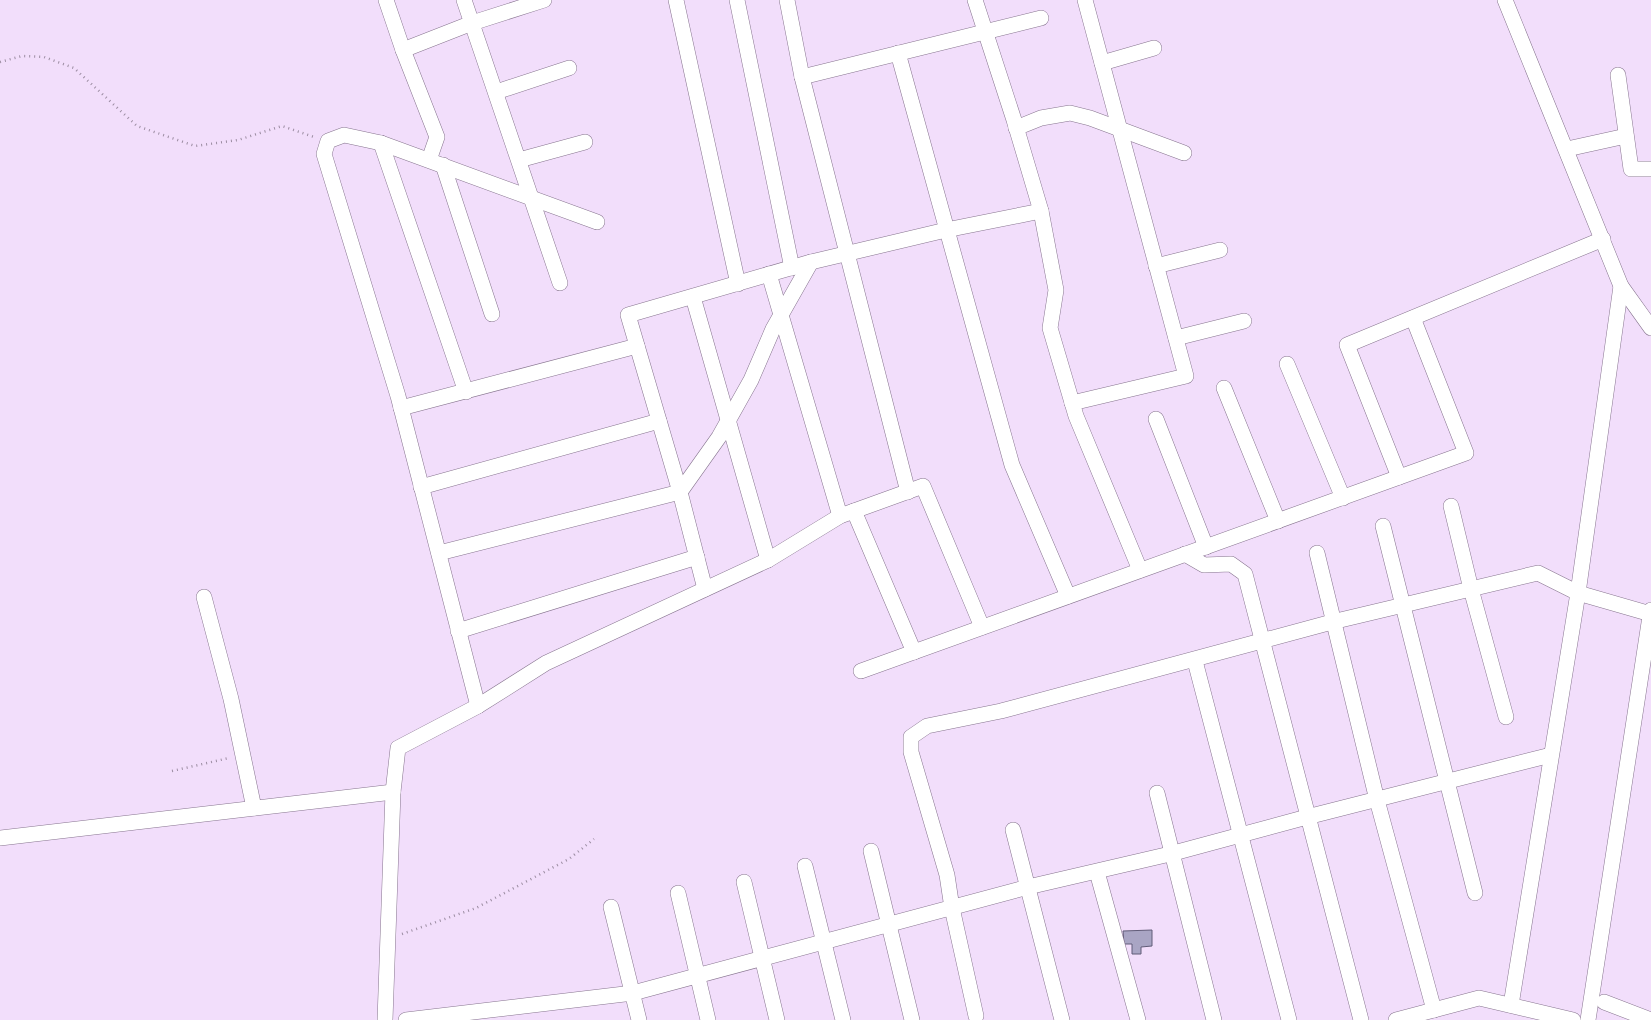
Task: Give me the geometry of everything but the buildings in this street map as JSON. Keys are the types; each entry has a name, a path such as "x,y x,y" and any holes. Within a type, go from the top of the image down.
{"street":[{"path":"386,0 402,50 436,137 429,160"},
{"path":"464,0 560,283"},
{"path":"402,50 472,23 544,0"},
{"path":"676,0 738,284"},
{"path":"737,0 792,268"},
{"path":"787,0 802,77 908,492"},
{"path":"975,0 1016,128 1040,212 1056,290 1050,328 1072,403 1140,570"},
{"path":"1072,403 1186,376 1085,0"},
{"path":"1510,1 1621,286 1651,328"},
{"path":"802,77 1041,18"},
{"path":"1102,63 1154,48"},
{"path":"898,53 1012,465 1068,596"},
{"path":"496,92 569,68"},
{"path":"1618,75 1631,169 1651,168"},
{"path":"1016,128 1041,118 1070,113 1184,153"},
{"path":"478,706 401,408 324,154 328,141 344,135 381,143 531,196 597,222"},
{"path":"1567,149 1626,136"},
{"path":"519,160 585,142"},
{"path":"381,143 466,392"},
{"path":"443,165 492,314"},
{"path":"704,589 680,492 628,315 811,262 946,230 1040,212"},
{"path":"1399,477 1347,345 1603,239"},
{"path":"1156,266 1220,250"},
{"path":"439,554 680,492 728,421 751,380 781,315 811,262"},
{"path":"769,274 847,514 914,652"},
{"path":"1511,1005 1578,593 1621,286"},
{"path":"693,296 768,560"},
{"path":"1632,301 1651,308"},
{"path":"861,670 1466,454 1413,318"},
{"path":"1176,338 1244,321"},
{"path":"401,408 637,346"},
{"path":"1287,364 1343,498"},
{"path":"1224,388 1278,521"},
{"path":"1156,419 1206,547"},
{"path":"421,487 659,421"},
{"path":"385,1020 393,792 398,748 478,706 546,663 768,560 847,514 923,486 982,627"},
{"path":"1451,506 1471,589 1506,717"},
{"path":"1383,526 1405,607 1475,893"},
{"path":"1317,553 1332,622 1377,800 1434,1010"},
{"path":"1185,554 1204,564 1231,564 1245,574 1360,1020"},
{"path":"458,631 697,557"},
{"path":"976,1016 952,908 947,875 911,752 911,737 927,726 1001,711 1195,661 1332,622 1405,607 1538,573 1578,593 1651,614"},
{"path":"204,597 231,699 254,808"},
{"path":"1588,1020 1651,610"},
{"path":"1195,661 1239,835 1289,1020"},
{"path":"406,1020 633,993 1028,887 1170,854 1307,816 1551,755"},
{"path":"0,838 393,792"},
{"path":"1157,793 1170,854 1214,1020"},
{"path":"1013,830 1062,1020"},
{"path":"871,851 912,1020"},
{"path":"805,866 843,1020"},
{"path":"1097,872 1138,1020"},
{"path":"744,882 764,958 777,1020"},
{"path":"678,893 708,1020"},
{"path":"611,906 639,1020"},
{"path":"1396,1020 1479,998 1573,1020"},
{"path":"1604,1002 1651,1020"}],"path":[{"path":"0,62 22,56 44,57 74,68 137,126 196,146 238,140 282,126 328,141"},
{"path":"172,771 243,754"},
{"path":"389,938 476,908 569,859 594,840"}]}
